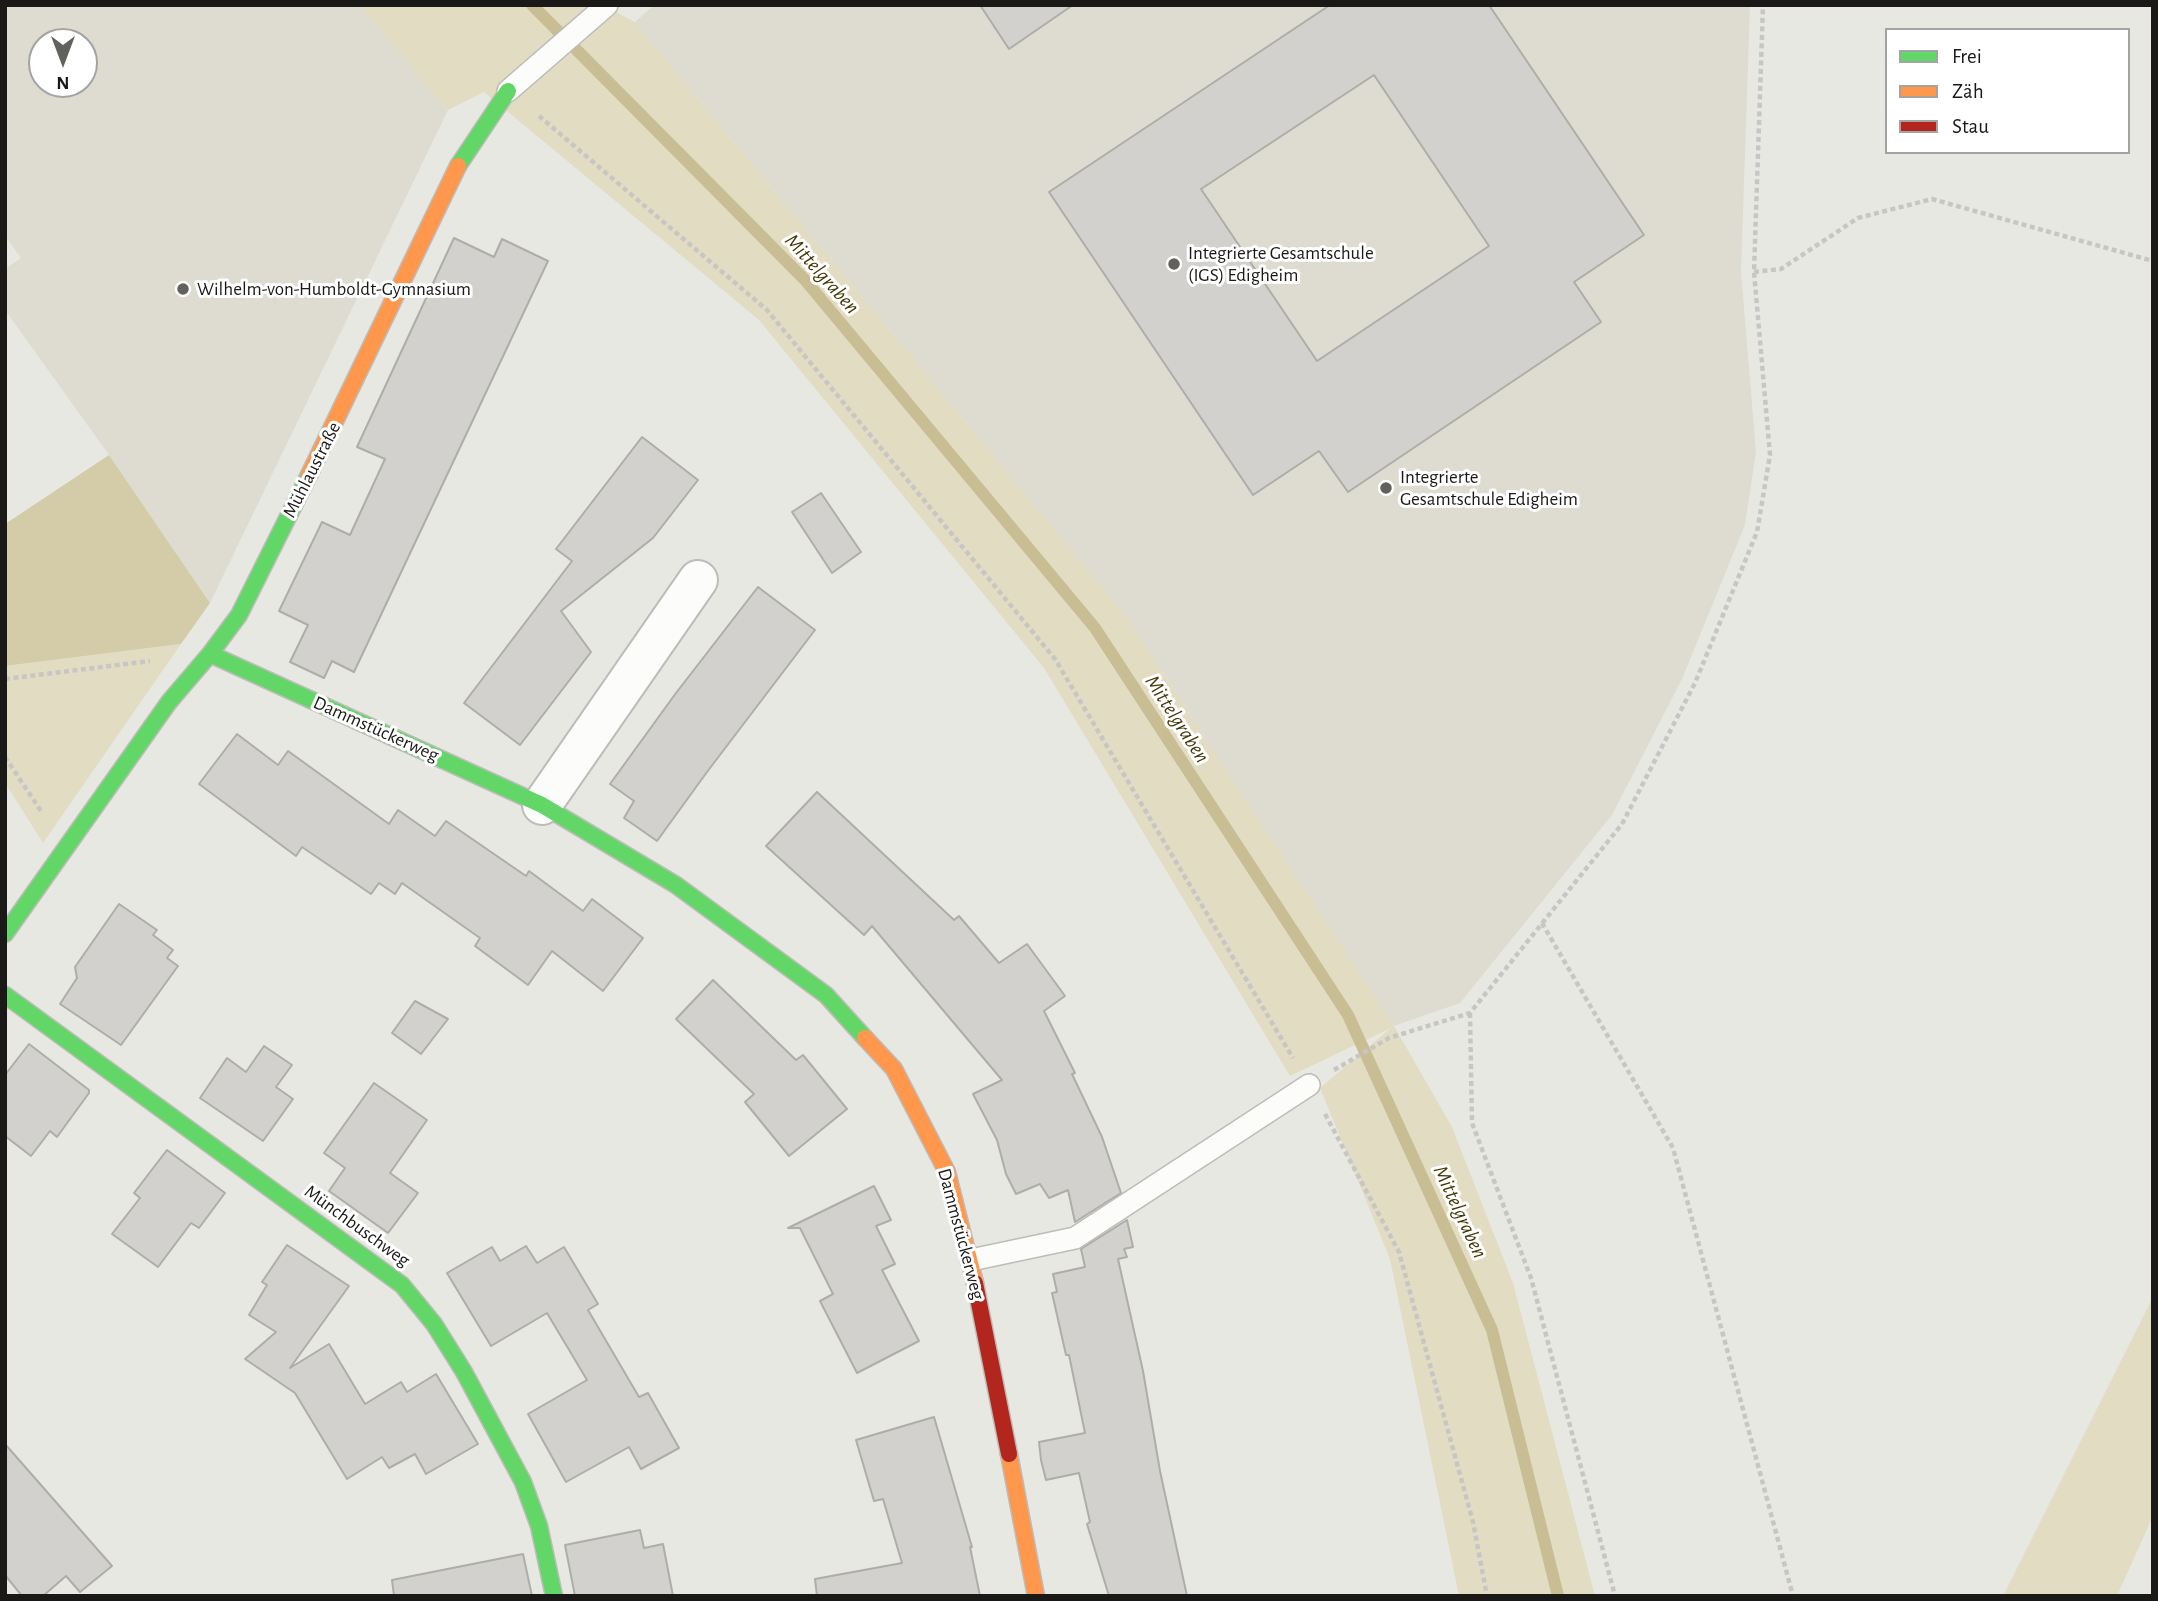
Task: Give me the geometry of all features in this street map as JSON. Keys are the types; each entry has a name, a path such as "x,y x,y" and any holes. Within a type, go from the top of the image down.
{"street":[{"name":"Mühlaustraße","path":"5,934 169,702 239,615 335,424 456,170 508,91"},
{"path":"542,805 698,580"},
{"name":"Dammstückerweg","path":"210,654 542,805 676,885 826,995 894,1069 947,1172 971,1260 1036,1596"},
{"name":"Münchbuschweg","path":"5,995 402,1284 434,1324 464,1372 523,1482 539,1526 554,1596"}],"lane":[{"name":"Mühlaustraße","path":"508,91 607,5"},
{"path":"971,1260 1075,1238 1309,1085"}],"path":[{"path":"1343,1064 1389,1038 1469,1013 1622,824 1695,683 1757,532 1770,455 1754,272 1763,5"},
{"path":"508,91 767,310 1055,659 1309,1085 1399,1252 1473,1522 1488,1596"},
{"path":"1754,272 1781,269 1858,218 1932,200 2153,261"},
{"path":"5,679 210,654"},
{"path":"5,757 65,847"},
{"path":"1542,923 1673,1148 1793,1596"},
{"path":"1469,1013 1472,1123 1531,1278 1615,1596"}],"shaded area":[{"name":"Wilhelm-von-Humboldt-Gymnasium","path":"5,5 358,5 448,110 210,603 5,310 5,269 21,258 5,236"},
{"path":"358,5 603,5 635,22 1124,613 1394,1026 1452,1127 1513,1283 1595,1596 1459,1596 1390,1259 1320,1088 1391,1028 1290,1076 1044,668 759,320 484,92 448,110"},
{"name":"Integrierte Gesamtschule Edigheim","path":"654,5 1750,5 1741,272 1756,452 1745,525 1682,679 1612,815 1460,1003 1394,1026 1124,613 635,22"},
{"path":"109,455 210,603 181,644 5,666 5,524"},
{"path":"181,644 43,843 5,783 5,666"},
{"path":"2153,1297 2153,1516 2117,1596 2003,1596"}],"building":[{"path":"980,5 1073,5 1009,49"},
{"name":"Integrierte Gesamtschule (IGS) Edigheim","path":"1330,5 1489,5 1644,235 1574,282 1601,322 1348,492 1319,451 1253,495 1049,192","holes":["1374,75 1489,246 1317,361 1201,189"]},
{"path":"454,238 494,257 502,239 548,261 354,672 332,661 324,678 290,662 308,625 279,611 322,522 350,535 385,459 357,447"},
{"path":"642,437 698,480 653,538 561,611 591,652 520,745 464,703 572,561 556,549"},
{"path":"821,493 861,552 832,573 792,512"},
{"path":"758,587 815,630 657,841 624,818 634,801 610,784"},
{"path":"237,734 278,765 288,751 389,824 398,810 435,836 446,821 526,876 529,871 583,911 592,899 643,938 603,991 552,951 528,985 475,946 480,938 402,883 395,894 379,883 371,894 302,847 296,856 199,784"},
{"path":"817,792 954,920 959,916 999,963 1027,944 1065,996 1044,1011 1075,1073 1072,1074 1102,1137 1121,1193 1075,1222 1068,1190 1049,1198 1040,1184 1016,1194 1006,1174 997,1140 973,1094 1002,1080 872,926 864,935 766,846"},
{"path":"119,904 157,930 153,935 173,950 167,958 178,966 121,1045 60,1004 77,978 75,967"},
{"path":"713,980 796,1060 803,1055 847,1109 789,1156 745,1102 754,1094 676,1019"},
{"path":"415,1001 448,1019 421,1054 392,1033"},
{"path":"29,1044 89,1090 57,1137 50,1131 31,1156 5,1136 5,1075"},
{"path":"264,1046 292,1065 276,1087 293,1099 263,1141 200,1098 227,1058 246,1072"},
{"path":"374,1083 427,1120 390,1173 418,1193 388,1233 329,1191 345,1168 324,1153"},
{"path":"167,1150 225,1193 199,1228 191,1223 158,1267 112,1234 140,1198 134,1193"},
{"path":"874,1186 891,1220 876,1226 895,1264 882,1270 919,1341 857,1373 820,1301 833,1294 800,1228 788,1228"},
{"path":"1127,1220 1133,1247 1124,1249 1127,1257 1118,1259 1187,1596 1109,1596 1087,1524 1090,1522 1079,1473 1046,1480 1041,1460 1039,1442 1085,1433 1069,1355 1066,1355 1052,1293 1057,1292 1053,1274 1085,1267 1081,1249"},
{"path":"287,1245 349,1286 290,1368 329,1344 365,1404 401,1382 407,1392 436,1374 478,1444 426,1474 415,1454 389,1468 382,1457 347,1479 295,1393 245,1359 276,1332 249,1315 267,1285 262,1282"},
{"path":"526,1246 537,1263 564,1247 598,1304 588,1310 639,1397 648,1393 679,1448 641,1469 629,1447 566,1482 528,1414 587,1380 547,1313 491,1346 447,1273 492,1247 500,1261"},
{"path":"934,1417 972,1547 980,1596 817,1596 815,1579 902,1563 883,1499 874,1501 856,1440"},
{"path":"5,1444 112,1566 80,1592 66,1576 43,1596 22,1596 5,1575"},
{"path":"640,1530 644,1548 663,1544 673,1596 575,1596 565,1545"},
{"path":"523,1554 532,1596 394,1596 392,1580"}],"waterway":[{"name":"Mittelgraben","path":"532,5 805,280 1095,628 1348,1015 1492,1330 1558,1596"}],"traffic: fast":[{"path":"458,166 508,91"},
{"path":"5,934 169,702 239,615 309,475"},
{"path":"210,654 542,805 676,885 826,995 865,1038"},
{"path":"5,995 402,1285 434,1324 464,1372 523,1482 539,1526 554,1596"}],"traffic: slow":[{"path":"309,475 458,166"},
{"path":"865,1038 894,1069 947,1172 975,1283"},
{"path":"1009,1454 1036,1596"}],"traffic: jam":[{"path":"975,1283 1009,1454"}],"place":[{"name":"Integrierte Gesamtschule (IGS) Edigheim","path":"1174,264"},
{"name":"Wilhelm-von-Humboldt-Gymnasium","path":"183,289"},
{"name":"Integrierte Gesamtschule Edigheim","path":"1386,488"}]}
